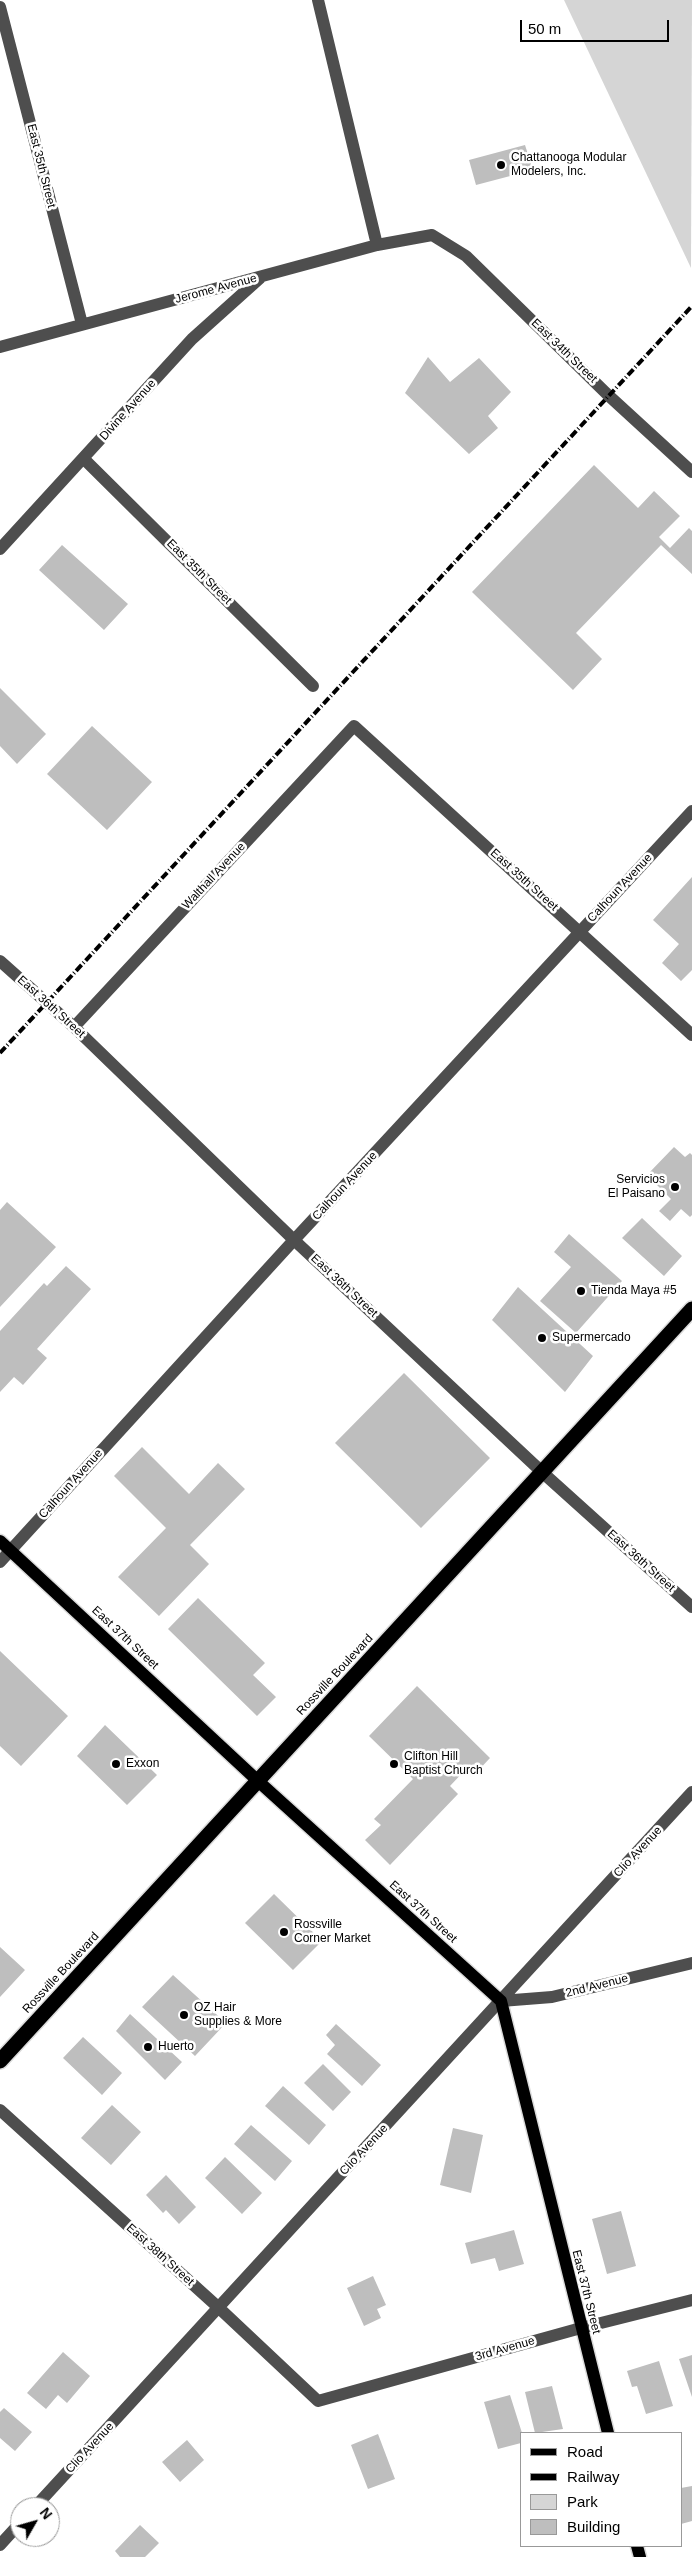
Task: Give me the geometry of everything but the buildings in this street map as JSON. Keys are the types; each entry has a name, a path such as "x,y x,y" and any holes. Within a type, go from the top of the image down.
{"highway":[{"name":"Rossville Boulevard","path":"0,2061 692,1309"}],"main road":[{"name":"East 37th Street","path":"0,1540 258,1781 501,2001 580,2328 608,2432"}],"street":[{"path":"318,0 377,245"},
{"name":"East 35th Street","path":"0,8 82,324"},
{"name":"Jerome Avenue","path":"0,347 377,245 432,235"},
{"name":"East 34th Street","path":"432,235 466,256 608,395 692,472"},
{"name":"Divine Avenue","path":"0,549 192,339 261,276"},
{"name":"East 35th Street","path":"84,459 313,686"},
{"name":"East 35th Street","path":"354,726 692,1035"},
{"name":"Walthall Avenue","path":"74,1027 354,726"},
{"name":"Calhoun Avenue","path":"0,1562 294,1240 692,812"},
{"name":"East 36th Street","path":"0,961 74,1027 294,1240 542,1472 692,1607"},
{"name":"Clio Avenue","path":"44,2497 692,1792"},
{"name":"2nd Avenue","path":"501,2001 552,1997 692,1963"},
{"name":"East 38th Street","path":"0,2110 219,2308 318,2401"},
{"name":"3rd Avenue","path":"318,2401 580,2328 692,2300"},
{"path":"0,2545 10,2534"}],"green space":[{"path":"564,0 692,0 691,268"}],"railway":[{"path":"0,1053 692,306"}],"place":[{"name":"Chattanooga Modular Modelers, Inc.","path":"501,165"},
{"name":"Servicios El Paisano","path":"675,1187"},
{"name":"Tienda Maya #5","path":"581,1291"},
{"name":"Supermercado","path":"542,1338"},
{"name":"Exxon","path":"116,1764"},
{"name":"Clifton Hill Baptist Church","path":"394,1764"},
{"name":"Rossville Corner Market","path":"284,1932"},
{"name":"OZ Hair Supplies & More","path":"184,2015"},
{"name":"Huerto","path":"148,2047"}]}
